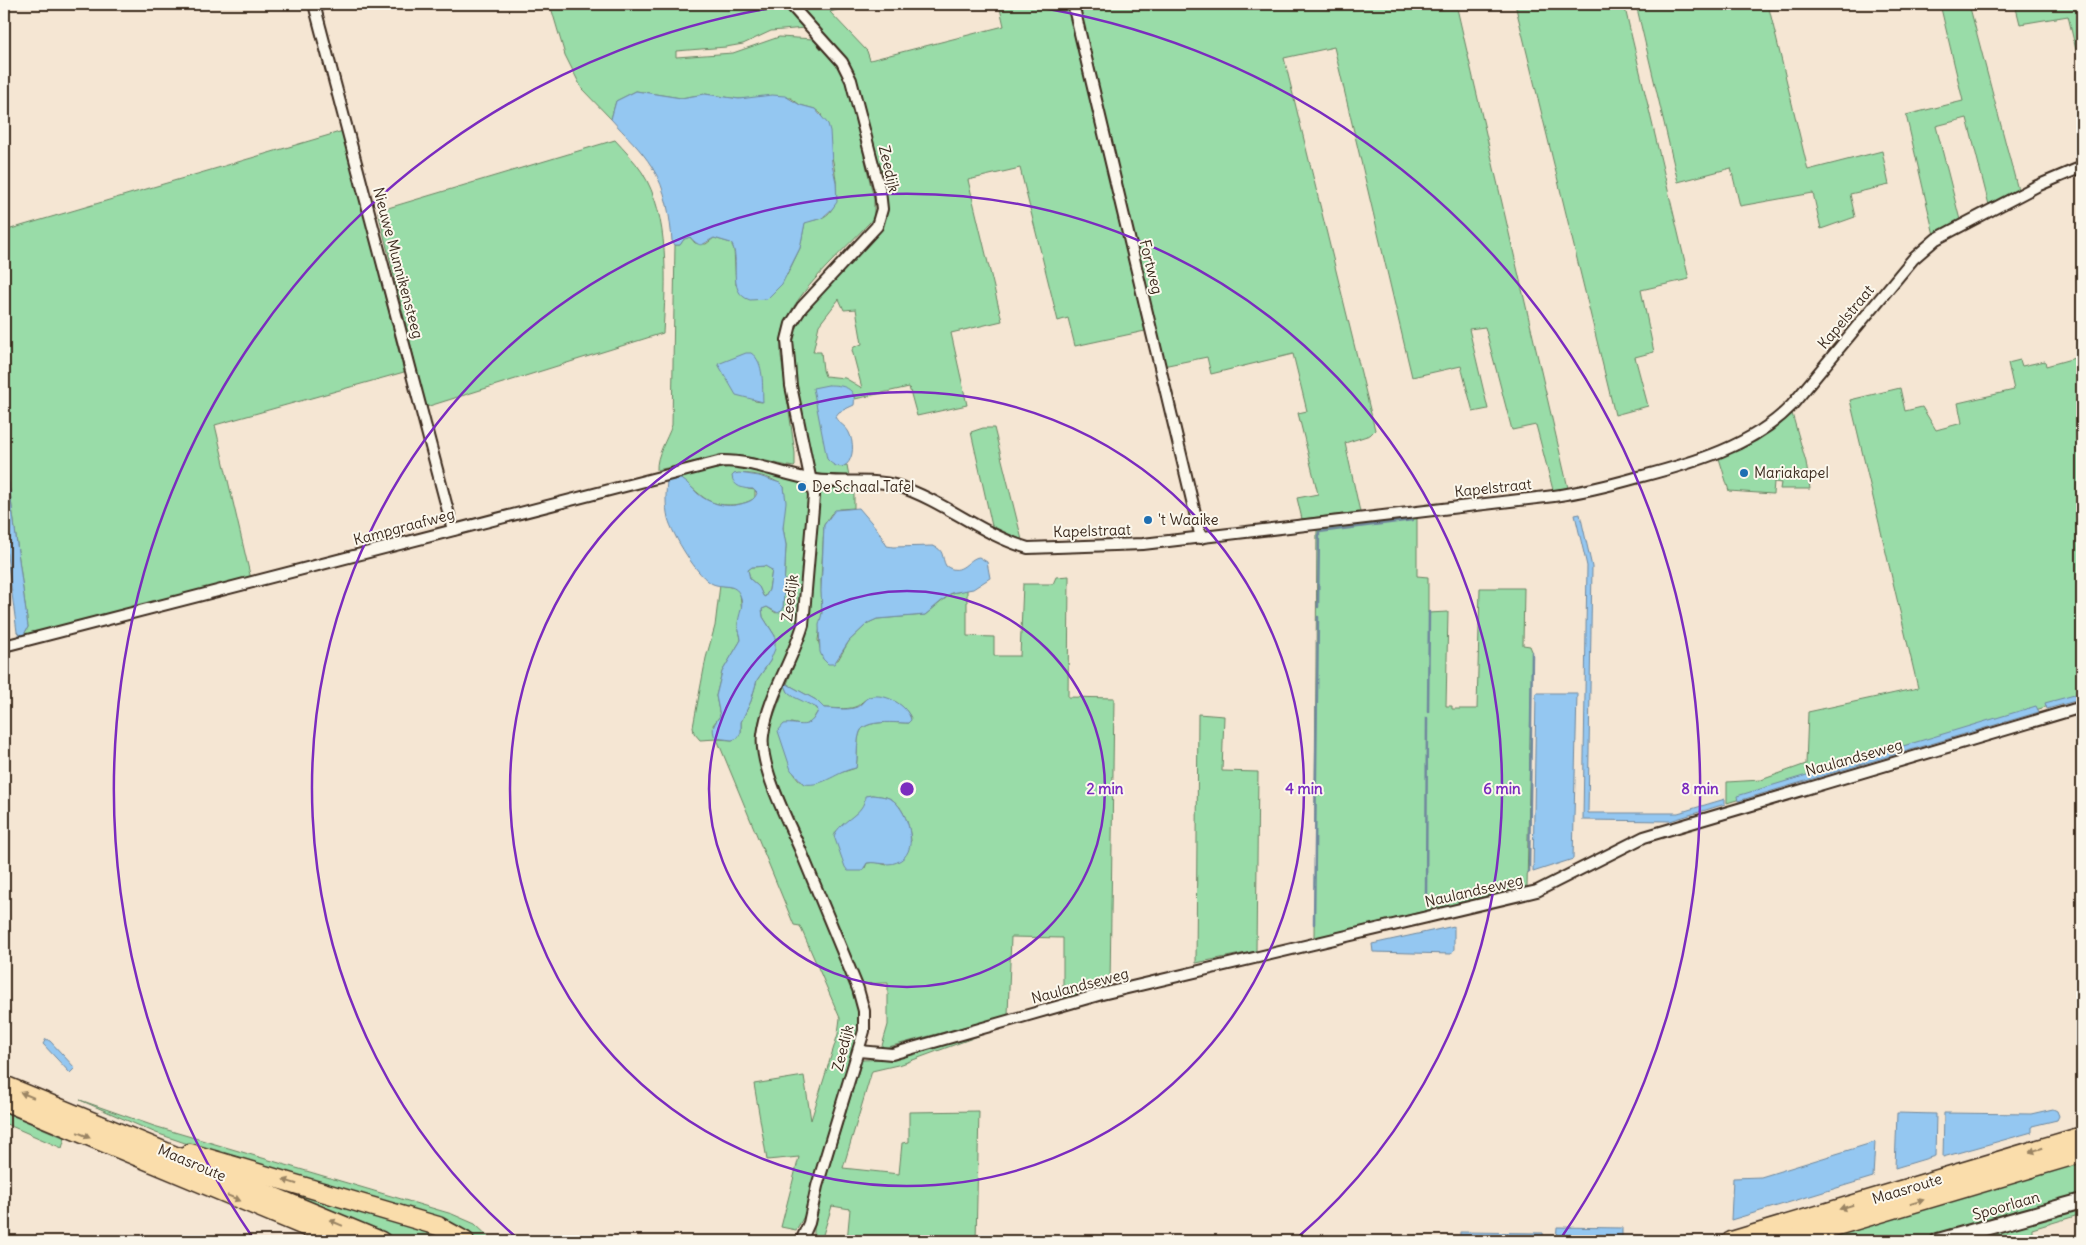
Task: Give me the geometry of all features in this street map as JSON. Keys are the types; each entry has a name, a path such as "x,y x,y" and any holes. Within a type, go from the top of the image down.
{"highway":[{"name":"Maasroute","path":"4,1085 381,1241"},
{"name":"Maasroute","path":"4,1101 340,1241"},
{"name":"Maasroute","path":"1731,1241 2082,1136"},
{"path":"154,1147 199,1154 438,1226 465,1241"},
{"name":"Maasroute","path":"1786,1241 2082,1153"},
{"path":"254,1206 309,1241"}],"main road":[{"name":"Spoorlaan","path":"1938,1241 2082,1201"}],"street":[{"name":"Nieuwe Munnikensteeg","path":"314,4 453,530"},
{"name":"Zeedijk","path":"790,4 837,57 851,80 882,201 882,209 877,226 802,307 791,324 787,340 791,386 814,496 803,625 798,643 767,712 762,738 763,750 765,761 778,796 861,997 865,1021 859,1051 817,1186 809,1223 801,1241"},
{"name":"Fortweg","path":"1073,4 1201,538"},
{"name":"Kapelstraat","path":"812,480 834,483 884,483 898,486 925,498 1010,543 1028,548 1122,546 1201,538 1596,489 1706,457 1772,424 1784,414 1913,259 1936,239 2037,186 2082,167"},
{"name":"Kampgraafweg","path":"4,646 722,461 757,464 812,480"},
{"name":"Naulandseweg","path":"859,1051 892,1054 901,1052 1102,994 1537,891 1644,837 2082,707"},
{"name":"Zeedijk","path":"809,1223 811,1241"}],"green space":[{"path":"550,4 782,4 805,28 771,31 743,44 676,51 676,57 733,53 779,37 814,39 834,61 847,83 874,199 874,216 805,291 789,315 783,330 781,356 795,453 794,467 737,456 707,459 657,470 657,464 672,425 675,245 680,245 684,239 690,237 695,243 706,244 714,238 731,243 734,249 736,285 787,275 800,248 805,222 827,215 835,201 836,177 821,114 815,109 800,105 791,98 739,99 705,94 681,98 636,91 616,101 611,119 582,89 565,55","holes":["742,355 762,401 755,401 723,364"]},
{"path":"794,4 856,4 830,12 867,51 870,60 1004,26 999,4 1068,4 1145,331 1075,346 1068,318 1058,321 1020,168 968,180 1002,321 951,333 967,405 917,416 909,387 855,399 853,394 828,385 838,466 847,465 849,476 814,474 790,358 793,324 879,226 872,147 854,72","holes":["839,299 844,310 856,309 862,344 854,347 852,350 862,388 845,378 825,376 821,352 813,352 819,325"]},
{"path":"1078,4 1456,4 1568,488 1553,490 1536,425 1512,430 1485,327 1469,329 1488,409 1473,412 1461,366 1412,377 1334,47 1284,58 1375,430 1370,435 1345,443 1360,512 1302,519 1297,498 1318,494 1298,413 1307,411 1293,354 1211,374 1207,357 1163,366"},
{"path":"1515,4 1624,4 1689,279 1641,290 1654,352 1635,357 1648,406 1615,415"},
{"path":"1636,4 1768,4 1808,170 1882,151 1889,185 1850,194 1855,217 1821,229 1813,193 1740,206 1731,168 1678,182"},
{"path":"1940,4 1969,4 2018,190 1989,205 1967,118 1936,126 1960,220 1934,235 1906,115 1963,101"},
{"path":"2015,4 2082,4 2082,48 2076,50 2068,16 2020,24"},
{"path":"343,131 404,372 215,425 251,579 22,638 28,627 4,447 4,231"},
{"path":"615,140 642,172 651,189 658,209 662,229 665,272 663,333 426,407 378,211"},
{"path":"2082,356 2082,696 1727,803 1727,782 1761,780 1806,764 1808,712 1918,688 1850,400 1900,388 1905,411 1922,407 1936,430 1962,423 1958,403 2014,390 2008,363 2020,360 2022,366 2045,361 2046,366"},
{"path":"1791,410 1806,462 1810,489 1780,489 1781,483 1774,482 1773,494 1729,491 1718,455"},
{"path":"983,428 994,428 1022,540 992,526 971,432"},
{"path":"737,466 798,480 806,486 809,494 800,615 794,637 759,721 757,739 760,759 858,1004 861,1023 853,1058 806,1207 806,1213 796,1230 781,1227 799,1157 767,1160 754,1084 804,1076 811,1120 838,1034 840,1018 800,926 794,925 717,739 732,740 738,737 741,732 741,722 751,701 757,680 770,661 775,636 763,617 762,609 767,607 776,613 783,609 786,545 783,528 784,487 774,480 760,476 734,474 732,476 748,489 755,490 755,498 736,505 729,505 711,502 682,481 674,478 697,472"},
{"path":"854,485 854,508 840,509 831,514 824,525 821,580 822,613 818,640 823,659 838,660 849,641 868,623 877,619 925,615 952,593 967,590 967,636 994,637 994,656 1020,656 1023,584 1053,584 1056,577 1069,576 1068,697 1114,698 1110,985 1063,999 1063,938 1011,937 1008,1015 881,1049 888,1025 888,983 859,984 769,760 768,749 769,730 785,685 788,692 817,708 818,711 812,721 804,726 791,723 790,764 797,778 804,784 856,768 858,741 863,728 874,723 908,723 911,718 903,707 897,703 878,697 865,700 858,706 851,708 824,708 816,700 787,684 805,636 809,615 819,494 830,486","holes":["872,795 889,798 896,802 908,824 911,841 887,865 875,862 867,863 865,868 835,833 863,807 866,796"]},
{"path":"1417,516 1417,576 1428,577 1428,613 1448,612 1446,706 1452,706 1452,709 1477,709 1480,588 1524,588 1523,645 1530,646 1532,651 1527,886 1314,938 1317,528"},
{"path":"766,566 772,570 769,590 765,597 759,587 750,579 748,570 752,567"},
{"path":"720,585 736,588 740,593 742,612 738,623 741,640 722,672 716,696 720,716 713,725 717,739 700,740 694,733 693,727 706,658 715,626"},
{"path":"1198,714 1224,716 1222,771 1258,772 1256,951 1196,963"},
{"path":"981,1035 902,1064 872,1071 843,1168 899,1174 902,1143 909,1142 909,1112 979,1111 976,1241 847,1241 850,1209 832,1206 821,1241 814,1241 814,1216 862,1060 907,1054"},
{"path":"80,1100 154,1126 452,1214 475,1224 493,1241 470,1241 156,1133"},
{"path":"4,1112 65,1138 62,1148 4,1123"},
{"path":"2082,1161 2082,1196 1919,1241 1813,1241"},
{"path":"216,1164 394,1216 455,1241 404,1241"},
{"path":"2082,1205 2082,1214 2032,1229 2032,1241 1953,1241"}],"water":[{"path":"636,91 681,98 705,94 739,99 772,95 785,96 800,105 815,109 828,124 837,202 822,218 805,223 800,248 782,284 767,299 750,300 742,296 738,290 734,250 731,243 714,238 699,245 690,237 684,239 680,245 675,245 672,241 666,203 657,175 643,154 611,119 616,101"},
{"path":"746,353 751,353 759,362 762,375 763,402 736,395 718,364"},
{"path":"828,385 847,388 853,394 854,399 854,405 839,412 835,417 847,429 852,442 849,462 845,466 840,467 827,459 813,388"},
{"path":"4,447 28,627 22,638 17,632 4,533"},
{"path":"734,474 759,476 780,483 784,487 786,502 783,528 786,545 783,610 778,613 767,607 762,609 763,617 775,636 775,649 770,661 757,680 751,701 741,722 741,732 738,738 732,740 715,738 713,729 720,716 716,696 722,672 741,640 738,625 742,606 740,595 732,587 713,584 693,565 670,525 666,499 667,480 675,478 683,480 702,497 718,504 729,506 746,503 756,496 757,493 753,489 743,488 734,483 732,476","holes":["765,566 772,570 769,590 765,597 759,587 750,579 748,570 752,567"]},
{"path":"859,508 877,529 887,546 933,546 942,554 946,566 952,569 961,568 979,557 987,562 990,578 973,589 951,593 925,615 877,619 868,623 849,641 834,664 828,664 820,652 819,625 822,613 824,525 835,510"},
{"path":"1580,514 1592,567 1588,813 1678,813 1725,799 1725,804 1670,821 1583,820 1587,566 1575,515"},
{"path":"787,684 816,700 824,708 849,709 859,706 869,697 881,696 888,698 905,709 911,720 908,723 889,722 868,725 860,732 856,768 818,783 804,784 791,770 778,731 784,724 803,725 811,722 818,711 817,708 788,692 785,685"},
{"path":"1536,693 1577,693 1573,859 1533,872"},
{"path":"2082,693 2082,699 2047,709 2045,703"},
{"path":"2036,706 2039,712 1738,801 1737,796"},
{"path":"872,795 889,798 899,806 910,830 909,847 906,855 901,860 892,864 867,863 862,871 848,871 834,836 837,830 861,808 865,796"},
{"path":"1454,926 1454,949 1451,954 1373,952 1372,944"},
{"path":"46,1039 75,1068 70,1073 43,1044"},
{"path":"2053,1109 2057,1111 2059,1116 2057,1120 2032,1126 2032,1132 1943,1157 1944,1113 2031,1114"},
{"path":"1897,1113 1936,1114 1935,1156 1895,1168"},
{"path":"1875,1142 1873,1177 1731,1220 1733,1178 1761,1177"},
{"path":"1557,1227 1622,1228 1622,1241 1556,1241"},
{"path":"1460,1232 1543,1233 1544,1241 1460,1241"}],"waterway":[{"path":"1318,607 1319,532 1412,520"},
{"path":"1428,712 1429,612"},
{"path":"1314,924 1318,617"},
{"path":"1529,872 1532,652"},
{"path":"1426,897 1427,718"}],"place":[{"name":"Mariakapel","path":"1744,473"},
{"name":"De Schaal Tafel","path":"802,487"},
{"name":"'t Waaike","path":"1148,520"}]}
